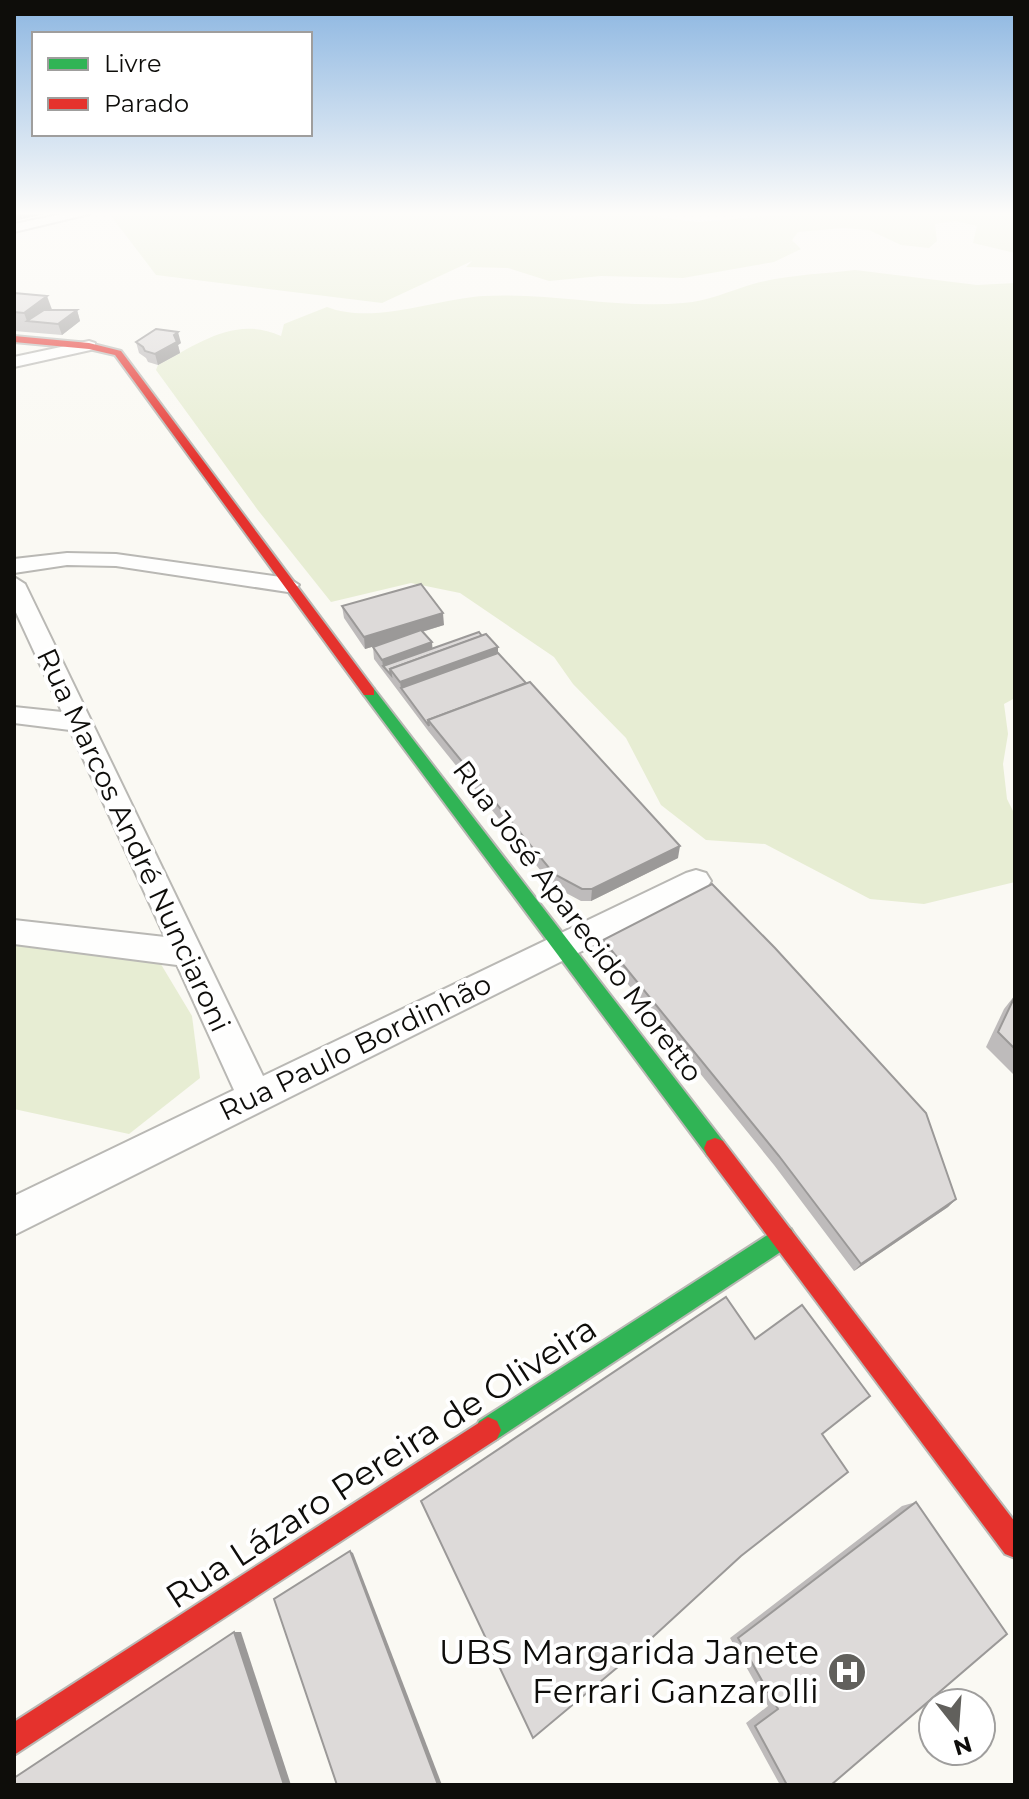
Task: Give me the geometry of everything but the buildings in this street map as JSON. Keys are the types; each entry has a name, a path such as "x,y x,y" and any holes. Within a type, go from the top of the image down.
{"street":[{"name":"Rua José Aparecido Moretto","path":"14,339 89,346 118,353 288,585 1015,1544"},
{"path":"14,362 89,346"},
{"path":"14,566 67,559 116,560 288,585"},
{"name":"Rua Marcos André Nunciaroni","path":"14,584 255,1097"},
{"path":"14,715 79,723"},
{"name":"Rua Paulo Bordinhão","path":"14,1216 696,881"},
{"path":"14,932 187,953"},
{"name":"Rua Lázaro Pereira de Oliveira","path":"14,1740 783,1237"}],"green space":[{"path":"325,296 397,296 382,303"},
{"path":"484,296 533,296 633,304 683,303 710,298 1015,296 1015,698 1004,704 1008,734 1003,764 1007,799 1015,815 1015,882 924,904 870,899 765,844 706,840 661,805 626,738 573,684 554,657 460,593 411,583 331,602 257,509 156,370 158,365 217,335 248,329 281,336 284,324 327,307 345,312 384,312"},
{"path":"14,944 159,961 192,1016 200,1078 129,1134 14,1109"}],"traffic: fast":[{"path":"369,692 715,1148"},
{"path":"488,1430 783,1237"}],"traffic: jam":[{"path":"14,339 89,346 118,353 369,692"},
{"path":"715,1148 1015,1544"},
{"path":"14,1740 488,1430"}],"place":[{"name":"UBS Margarida Janete Ferrari Ganzarolli","path":"847,1672"}]}
